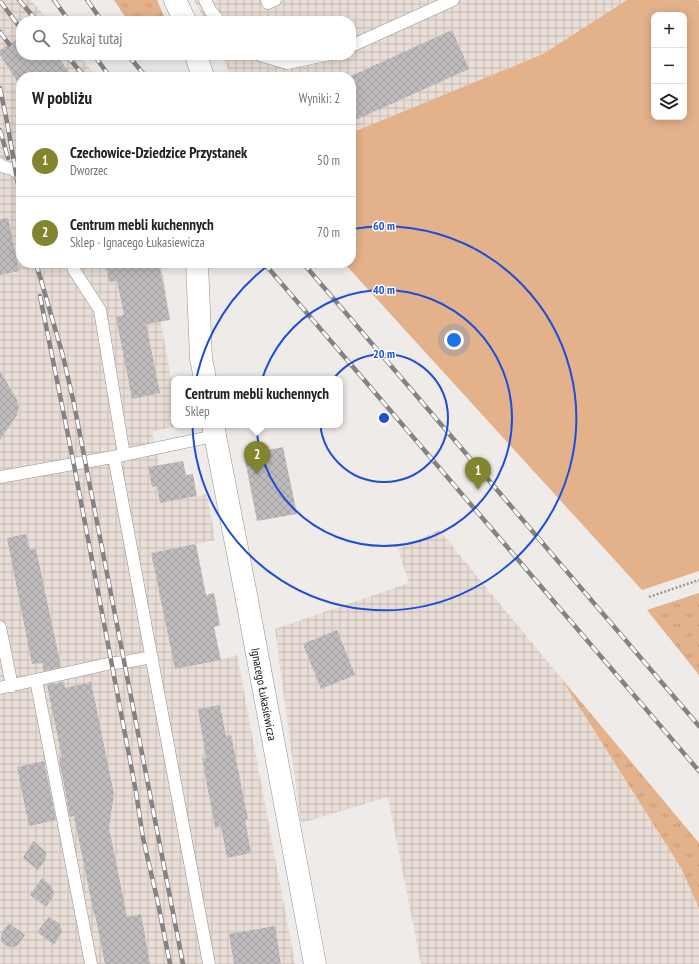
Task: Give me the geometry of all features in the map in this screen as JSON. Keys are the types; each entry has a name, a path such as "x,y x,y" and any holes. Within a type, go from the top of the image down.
{"street":[{"path":"176,0 183,16"},
{"path":"197,60 201,72"},
{"path":"197,268 201,358 204,376"},
{"name":"Ignacego Łukasiewicza","path":"213,430 247,600 315,964"}],"lane":[{"path":"205,0 215,16"},
{"path":"267,0 268,3 275,0"},
{"path":"356,44 453,0"},
{"path":"277,60 287,63 302,60"},
{"path":"0,165 12,169 16,172"},
{"path":"73,268 100,310 119,456 152,658 209,964"},
{"path":"0,477 119,456 213,430"},
{"path":"0,627 6,687 112,663 152,658"},
{"path":"36,680 91,964"}],"path":[{"path":"649,597 699,580"}],"shaded area":[{"path":"0,0 31,0 45,16 16,16 16,60 82,60 93,72 16,72 16,268 162,268 170,317 160,319 171,377 171,427 152,432 159,465 148,468 152,487 157,486 160,503 207,494 215,540 151,554 175,669 221,660 237,655 295,964 0,964"},
{"path":"194,0 627,0 543,54 356,131 356,72 230,72 224,60 356,60 356,16 202,16"},
{"path":"439,530 561,678 681,868 699,908 699,964 421,964 388,797 301,823 275,629 409,583 398,549"}],"green space":[{"path":"114,0 157,0 164,16 125,16"},
{"path":"627,0 699,1 699,571 642,590 349,268 356,268 356,131 543,54"},
{"path":"699,593 699,675 647,610"},
{"path":"561,678 699,843 699,908 681,868"}],"building":[{"path":"452,30 469,69 356,120 356,74"},
{"path":"16,40 16,60 60,60 69,72 16,72 16,79 0,55 0,50"},
{"path":"8,218 16,257 16,268 18,268 19,271 0,275 0,219"},
{"path":"106,268 160,268 170,320 146,324 160,393 132,399 116,317 124,315 117,281 109,282"},
{"path":"0,371 17,400 19,407 17,415 0,440"},
{"path":"283,447 297,514 257,521 244,455"},
{"path":"183,461 186,475 193,474 197,496 160,503 157,486 152,487 148,467"},
{"path":"26,534 30,550 36,549 61,667 44,671 42,663 32,664 7,538"},
{"path":"196,544 206,595 214,593 220,625 214,627 221,660 175,669 151,553"},
{"path":"337,630 355,675 321,689 303,644"},
{"path":"64,682 65,688 91,682 114,794 109,828 127,917 141,914 150,964 105,964 74,816 70,817 59,758 62,757 47,685"},
{"path":"220,705 226,736 231,735 248,819 245,820 251,853 227,858 221,826 215,827 202,758 206,758 198,709"},
{"path":"44,761 56,820 29,826 17,767"},
{"path":"33,841 46,852 45,860 38,870 23,858"},
{"path":"42,878 51,886 54,893 46,907 30,895"},
{"path":"49,917 59,923 62,931 54,945 37,932"},
{"path":"9,923 25,935 18,945 14,947 7,946 1,941 2,933"},
{"path":"275,926 281,964 234,964 229,934"}],"railway":[{"path":"19,0 33,16"},
{"path":"54,0 65,16"},
{"path":"87,0 98,16"},
{"path":"0,1 16,22"},
{"path":"0,32 9,44"},
{"path":"70,60 81,72"},
{"path":"98,60 106,72"},
{"path":"132,60 142,72"},
{"path":"0,88 16,173"},
{"path":"0,130 8,158"},
{"path":"37,268 63,356 74,404 183,964"},
{"path":"268,268 699,771"},
{"path":"307,268 699,726"},
{"path":"40,296 74,465 136,792 143,838 170,964"}],"place":[{"name":"Centrum mebli kuchennych","path":"257,474"},
{"name":"Czechowice-Dziedzice Przystanek","path":"478,490"}]}
